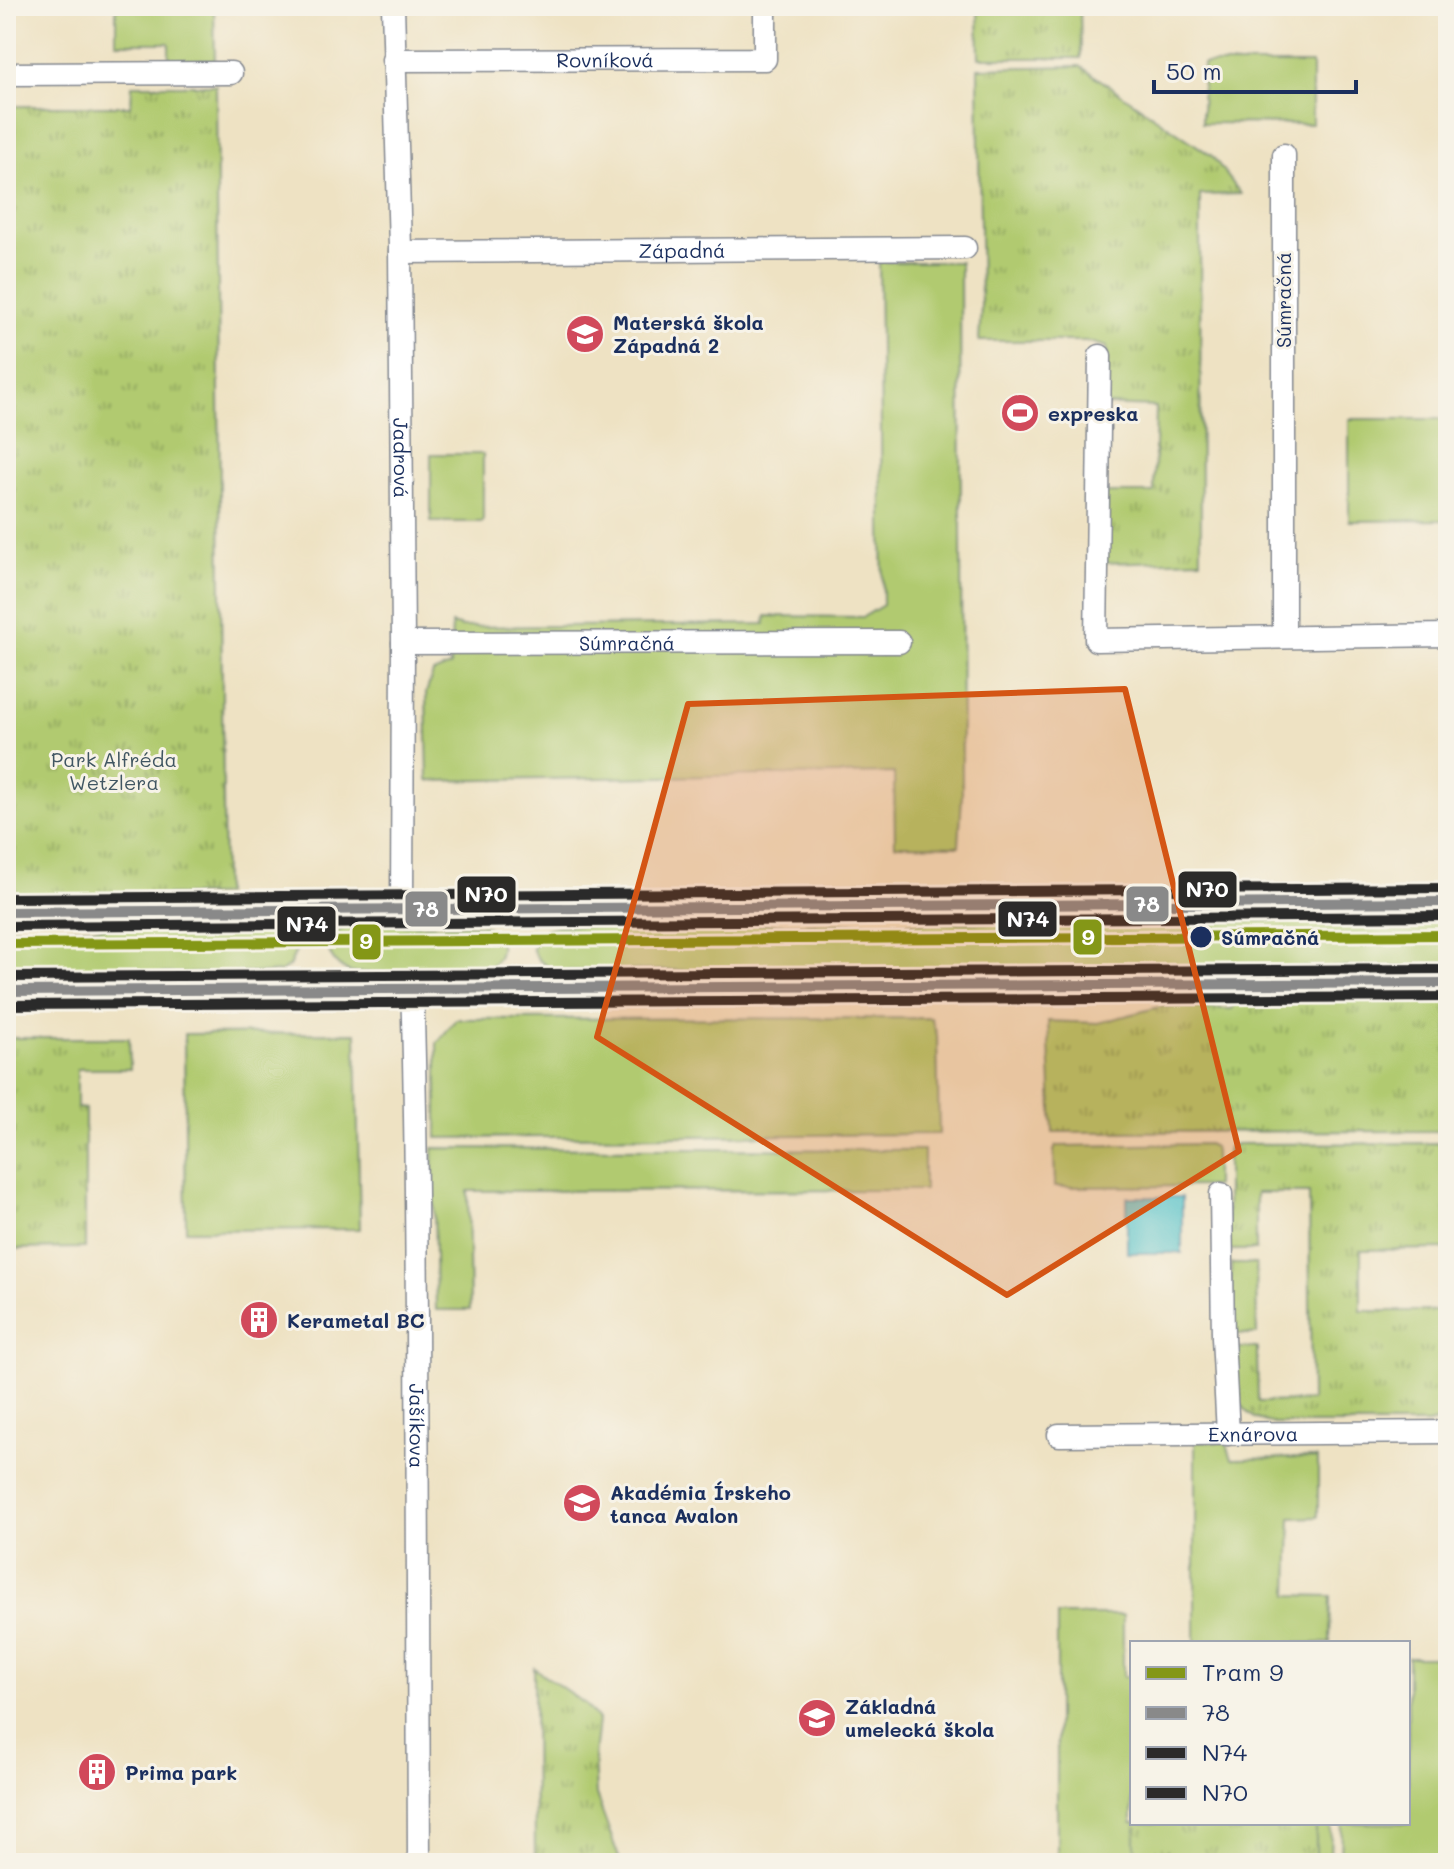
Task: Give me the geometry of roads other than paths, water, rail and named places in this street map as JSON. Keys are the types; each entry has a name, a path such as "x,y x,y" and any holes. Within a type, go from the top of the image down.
{"street":[{"name":"Jadrová","path":"393,6 400,252 402,909"},
{"name":"Rovníková","path":"393,60 765,59 765,6"},
{"path":"6,74 231,73"},
{"name":"Súmračná","path":"1284,155 1284,637"},
{"name":"Západná","path":"400,252 965,248"},
{"path":"1100,356 1096,640 1448,635"},
{"name":"Súmračná","path":"403,643 899,642"},
{"path":"6,912 1448,902"},
{"path":"6,991 1448,983"},
{"name":"Jašíkova","path":"412,988 416,1143 419,1863"},
{"path":"1221,1194 1228,1434"},
{"name":"Exnárova","path":"1059,1435 1448,1432"}],"water":[{"path":"1127,1197 1182,1197 1182,1253 1127,1253"}],"tram line":[{"name":"9","path":"6,944 1448,935"}],"place":[{"name":"Materská škola Západná 2","path":"585,334"},
{"name":"expreska","path":"1020,413"},
{"name":"Súmračná","path":"1201,937"},
{"name":"Kerametal BC","path":"259,1320"},
{"name":"Akadémia Írskeho tanca Avalon","path":"582,1503"},
{"name":"Základná umelecká škola","path":"817,1718"},
{"name":"Prima park","path":"97,1772"}],"park label":[{"name":"Park Alfréda Wetzlera","path":"114,770"}]}
